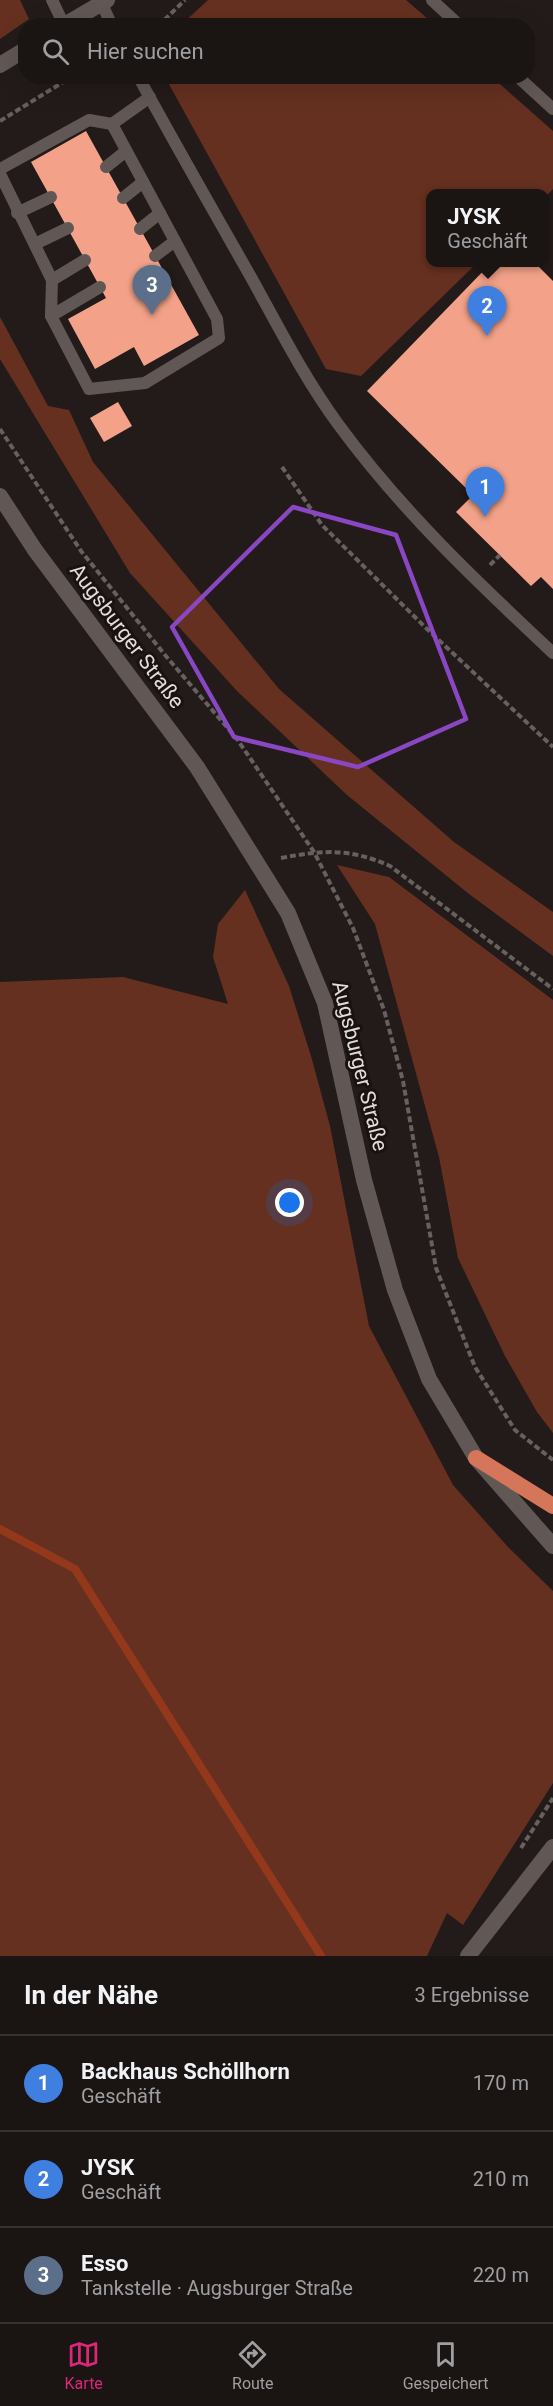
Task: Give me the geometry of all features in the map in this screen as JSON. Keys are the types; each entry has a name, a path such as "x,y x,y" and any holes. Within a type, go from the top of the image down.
{"highway":[{"path":"476,1458 553,1506"}],"main road":[{"path":"76,18 105,2"},
{"path":"0,65 18,54"},
{"name":"Augsburger Straße","path":"0,496 35,550 197,767 259,863 288,913 325,1003 364,1180 395,1290 429,1379 476,1458 553,1546"},
{"path":"468,1956 553,1846"}],"lane":[{"path":"52,0 60,18"},
{"path":"432,0 451,18"},
{"path":"105,2 110,18"},
{"path":"143,84 298,363 337,423 376,473 435,538 475,580 553,653"},
{"path":"526,84 553,109"},
{"path":"0,169 89,120 112,124 150,97"},
{"path":"0,174 17,213 52,280 51,316 89,388 145,383 219,338 217,319 112,124"},
{"path":"106,167 126,151"},
{"path":"123,198 143,182"},
{"path":"17,213 51,197"},
{"path":"140,229 160,213"},
{"path":"34,244 68,228"},
{"path":"155,256 175,241"},
{"path":"52,280 85,260"},
{"path":"51,316 100,287"}],"path":[{"path":"166,18 185,0"},
{"path":"0,121 60,84"},
{"path":"282,467 322,525 427,629 553,747"},
{"path":"259,863 314,852 343,851 366,855 390,866 553,989"}],"highlighted area":[{"path":"293,507 396,535 466,719 358,767 234,737 172,627"}],"shaded area":[{"path":"0,0 20,0 29,18 18,18 18,27 0,39"},
{"path":"208,0 406,0 427,18 189,18"},
{"path":"169,84 500,84 553,131 553,189 549,193 549,189 426,189 426,267 473,267 361,376 326,369"},
{"path":"0,317 48,406 69,410 93,462 279,689 454,842 553,912 553,956 469,894 347,795 237,691 130,573 0,359"},
{"path":"337,865 389,877 553,1000 553,1433 537,1412 505,1356 458,1258 439,1157 375,924"},
{"path":"245,890 289,986 311,1056 330,1126 369,1326 453,1485 508,1547 553,1591 553,1783 463,1925 447,1913 427,1956 0,1956 0,982 123,977 228,1004 213,957 218,924"}],"building":[{"path":"86,131 199,335 144,366 134,347 95,369 68,319 106,298 31,162"},
{"path":"487,267 539,267 553,281 553,589 541,577 531,586 456,512 473,495 367,391"},
{"path":"118,402 132,426 104,442 90,418"}],"waterway":[{"path":"0,1529 75,1569 321,1956"}],"place":[{"name":"Esso","path":"152,315"},
{"name":"JYSK","path":"487,336"},
{"name":"Backhaus Schöllhorn","path":"485,517"}]}
